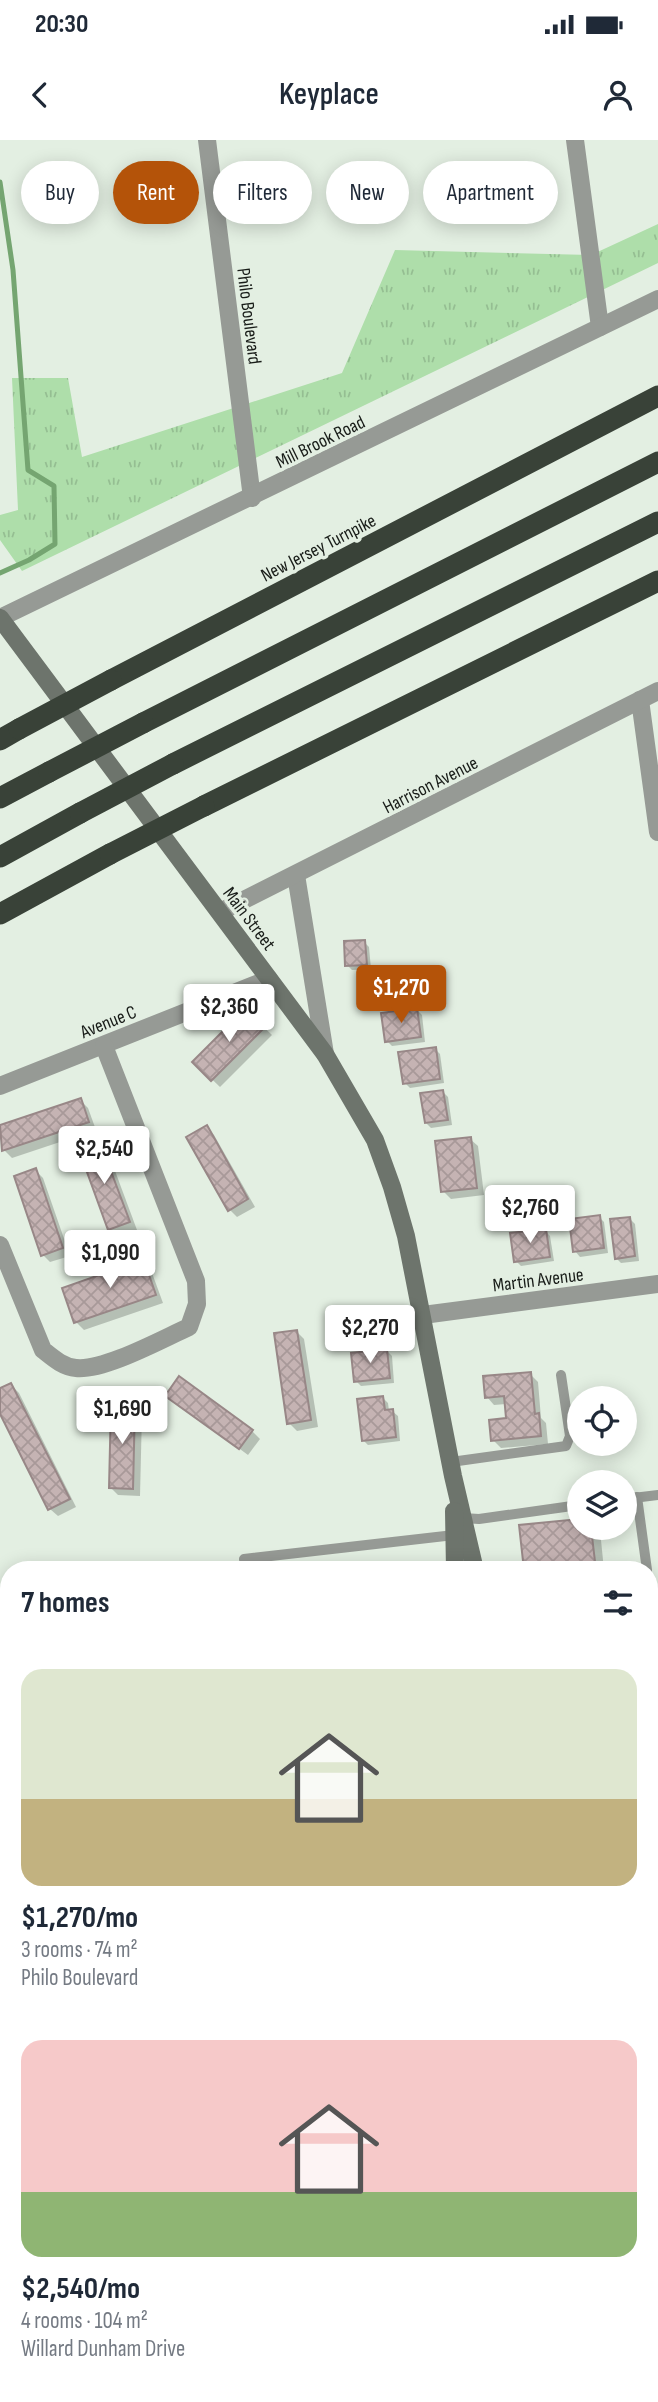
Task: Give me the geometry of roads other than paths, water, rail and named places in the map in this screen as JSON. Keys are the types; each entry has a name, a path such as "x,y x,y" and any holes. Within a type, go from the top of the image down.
{"highway":[{"name":"New Jersey Turnpike","path":"0,740 658,396"},
{"path":"0,798 658,462"},
{"path":"0,857 173,764 658,522"},
{"path":"0,915 204,806 658,580"}],"main road":[{"name":"Main Street","path":"0,618 325,1054 375,1140 396,1199 423,1315 452,1469 473,1561"},
{"name":"Main Street","path":"452,1469 455,1561"}],"street":[{"name":"Philo Boulevard","path":"207,140 252,498"},
{"path":"575,140 600,327"},
{"name":"Mill Brook Road","path":"0,618 658,299"},
{"name":"Harrison Avenue","path":"220,912 658,691"},
{"path":"640,700 658,832"},
{"path":"296,875 325,1054"},
{"name":"Avenue C","path":"0,1086 270,979"},
{"path":"0,1245 43,1350 57,1362 76,1368 98,1367 189,1327 197,1304 196,1281 104,1046"},
{"name":"Martin Avenue","path":"423,1315 658,1284"}],"lane":[{"path":"452,1469 566,1446 570,1436 561,1375"},
{"path":"646,1561 637,1497 658,1494"},
{"path":"463,1518 479,1519 567,1507"},
{"path":"244,1561 454,1535"}],"waterway":[{"path":"0,182 13,270 28,470 54,486 55,544 0,573"}]}
